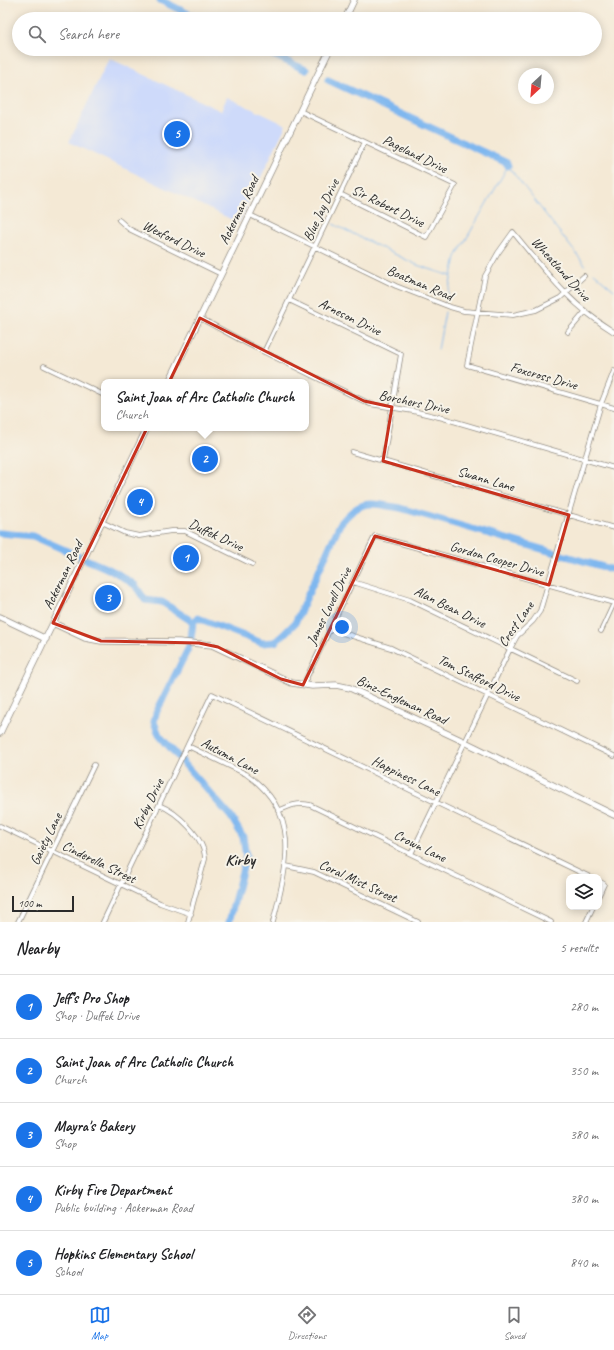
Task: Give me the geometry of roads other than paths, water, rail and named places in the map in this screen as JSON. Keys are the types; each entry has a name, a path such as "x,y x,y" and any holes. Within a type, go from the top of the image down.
{"street":[{"path":"348,12 354,0"},
{"name":"Ackerman Road","path":"170,379 327,56"},
{"path":"300,111 365,142"},
{"name":"Pageland Drive","path":"365,142 455,185 426,237"},
{"name":"Blue Jay Drive","path":"264,352 365,142"},
{"name":"Sir Robert Drive","path":"340,194 426,237"},
{"name":"Boatman Road","path":"250,215 415,294 457,310 503,315 523,314 547,305 564,294 584,276"},
{"name":"Wexford Drive","path":"119,220 129,229 221,274"},
{"name":"Wheatland Drive","path":"478,312 485,276 498,252 513,232 564,294 585,312 614,332"},
{"name":"Arneson Drive","path":"289,300 401,354 392,408"},
{"name":"Foxcross Drive","path":"478,312 467,365 614,408"},
{"path":"568,332 585,312"},
{"name":"Borchers Drive","path":"200,318 264,352 370,404 443,418 614,468"},
{"path":"44,366 101,394"},
{"name":"Crest Lane","path":"411,854 510,649 518,636 534,621 538,615 549,585 602,404 614,371"},
{"path":"383,461 392,408"},
{"name":"Ackerman Road","path":"0,733 146,431"},
{"name":"Swann Lane","path":"352,452 614,528"},
{"name":"Duffek Drive","path":"102,522 125,533 138,536 171,530 185,531 252,564"},
{"name":"James Lovell Drive","path":"303,685 375,536"},
{"name":"Gordon Cooper Drive","path":"375,536 614,603"},
{"name":"Alan Bean Drive","path":"353,582 410,600 577,681"},
{"path":"600,631 614,603"},
{"path":"0,617 46,639"},
{"name":"Binz-Engleman Road","path":"54,623 78,635 97,641 179,642 199,643 218,647 281,678 303,685 336,685 350,688 614,815"},
{"name":"Tom Stafford Drive","path":"330,629 385,645 614,756"},
{"name":"Kirby Drive","path":"103,922 212,694"},
{"name":"Happiness Lane","path":"212,694 584,874"},
{"name":"Autumn Lane","path":"187,748 246,774 265,791 278,812 286,834 287,855 284,881 275,922"},
{"name":"Gaiety Lane","path":"18,922 94,765"},
{"name":"Crown Lane","path":"278,812 297,803 310,805 551,922"},
{"path":"159,805 173,812 185,824 202,844 205,852 205,859 188,922"},
{"name":"Cinderella Street","path":"0,826 164,905 191,914"},
{"name":"Coral Mist Street","path":"286,866 314,872 418,922"},
{"path":"586,922 592,910"}],"waterway":[{"path":"160,0 185,12"},
{"path":"275,56 306,70"},
{"path":"328,80 507,163 508,166"},
{"path":"446,302 456,257 508,166 585,265"},
{"path":"333,224 417,265 451,276"},
{"path":"594,273 614,290"},
{"path":"438,350 445,312"},
{"path":"193,622 198,618 262,643 275,642 295,623 340,524 354,510 367,504 400,508 614,570"},
{"path":"0,533 33,536 115,572 135,585 145,600 162,602 193,622 188,649 156,713 154,722 159,735 231,817 243,837 246,856 229,922"}],"place":[{"name":"Hopkins Elementary School","path":"177,134"},
{"name":"Saint Joan of Arc Catholic Church","path":"205,459"},
{"name":"Kirby Fire Department","path":"140,502"},
{"name":"Jeff’s Pro Shop","path":"186,558"},
{"name":"Mayra's Bakery","path":"108,598"}],"district":[{"name":"Kirby","path":"240,860"}]}
